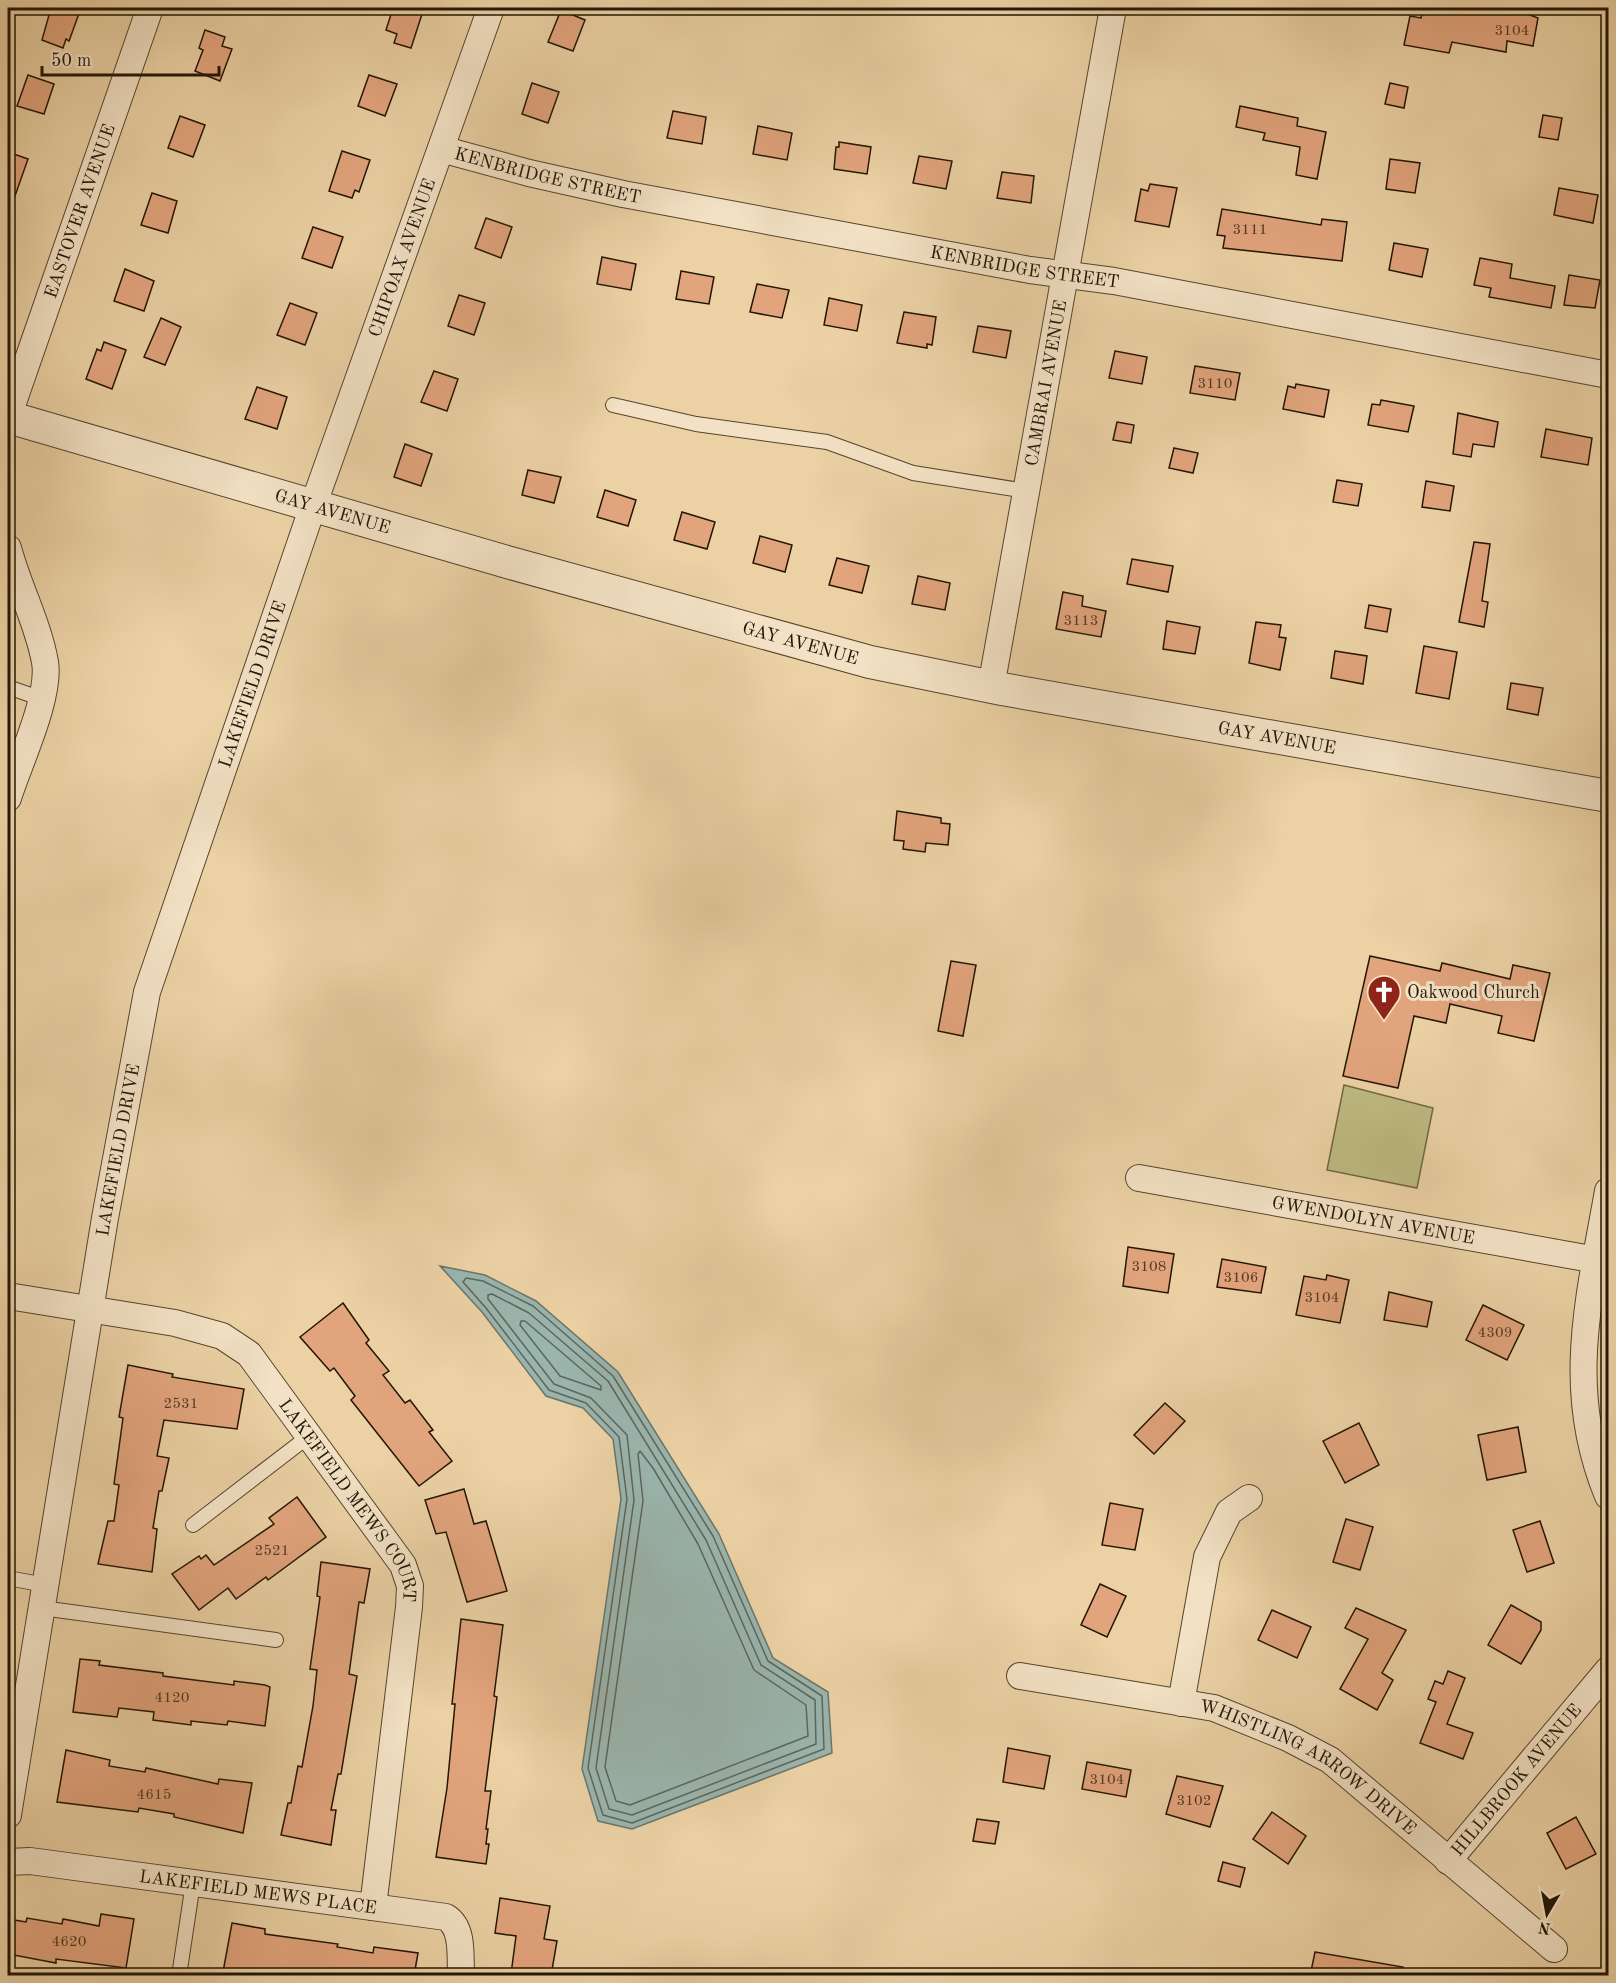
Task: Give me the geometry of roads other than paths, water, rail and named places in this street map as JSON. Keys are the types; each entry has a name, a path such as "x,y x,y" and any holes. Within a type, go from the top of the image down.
{"street":[{"name":"EASTOVER AVENUE","path":"8,417 150,8"},
{"name":"CHIPOAX AVENUE","path":"313,506 492,8"},
{"name":"CAMBRAI AVENUE","path":"991,687 1113,8"},
{"name":"KENBRIDGE STREET","path":"441,149 529,173 623,194 1065,275 1114,281 1608,375"},
{"name":"GAY AVENUE","path":"8,417 800,644 991,687 1608,796"},
{"name":"LAKEFIELD DRIVE","path":"8,1815 133,1058 147,992 313,506"},
{"path":"8,548 45,663 42,699 8,798"},
{"name":"GWENDOLYN AVENUE","path":"1139,1178 1603,1261"},
{"path":"1608,1191 1603,1261 1586,1330 1583,1398 1597,1468 1608,1496"},
{"name":"LAKEFIELD MEWS COURT","path":"8,1296 175,1323 222,1336 249,1354 403,1565 410,1586 373,1907"},
{"path":"1181,1703 1207,1557 1229,1512 1249,1497"},
{"name":"HILLBROOK AVENUE","path":"1448,1861 1608,1670"},
{"name":"WHISTLING ARROW DRIVE","path":"1020,1676 1214,1708 1288,1738 1330,1761 1554,1948"},
{"name":"LAKEFIELD MEWS PLACE","path":"8,1862 30,1861 446,1917 453,1921 460,1941 461,1976"}],"lane":[{"path":"613,405 696,424 827,442 913,473 1026,491"},
{"path":"8,687 42,699"},
{"path":"193,1525 309,1436"},
{"path":"8,1578 44,1597 276,1640"},
{"path":"178,1976 194,1883"}],"water":[{"path":"440,1266 485,1275 536,1301 618,1372 719,1534 773,1658 828,1692 832,1753 632,1829 598,1821 582,1769 621,1499 613,1439 583,1408 546,1396 482,1312"}],"place":[{"name":"Oakwood Church","path":"1384,1021"}]}
